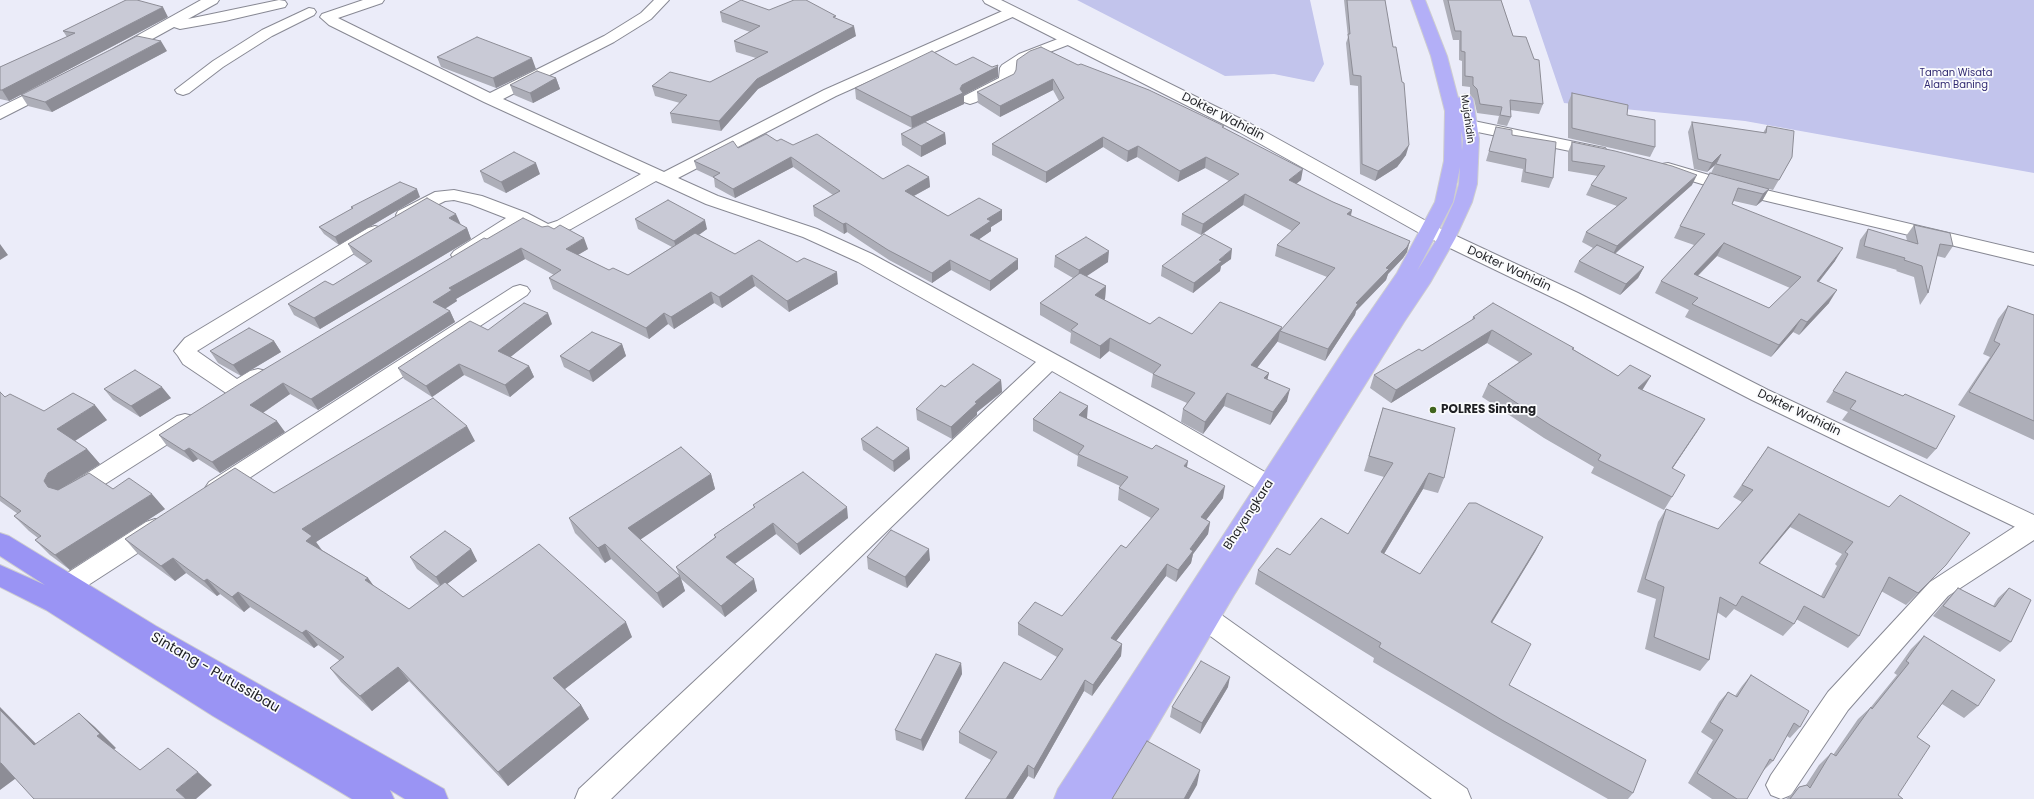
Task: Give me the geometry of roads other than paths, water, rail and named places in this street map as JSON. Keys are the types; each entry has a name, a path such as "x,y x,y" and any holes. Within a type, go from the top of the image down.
{"highway":[{"name":"Sintang - Putussibau","path":"0,543 67,586 433,799"},
{"name":"Sintang - Putussibau","path":"0,575 54,602 223,707 379,799"}],"main road":[{"name":"Mujahidin","path":"1418,0 1439,56 1450,94 1454,121 1453,161 1438,235"},
{"name":"Mujahidin","path":"1433,0 1465,99 1471,139 1468,184 1463,202 1438,235"},
{"name":"Bhayangkara","path":"1069,799 1357,346 1406,274 1438,235"},
{"name":"Bhayangkara","path":"1098,799 1438,235"}],"street":[{"path":"106,59 212,0"},
{"path":"183,90 218,64 261,37 318,15 377,0"},
{"path":"490,99 609,39 646,16 662,0"},
{"name":"Dokter Wahidin","path":"990,0 1245,128 1438,235 1571,298 1760,395 2034,526"},
{"path":"166,26 225,17 274,2 318,15 490,99 712,200 810,233 852,252 1051,360 1269,485"},
{"path":"237,390 191,359 185,351 192,343 325,262 441,196 454,195 476,200 520,217 547,231 554,229 830,93 1012,12"},
{"path":"970,99 1007,80 1008,68 1024,57 1068,40"},
{"path":"0,114 66,79"},
{"path":"1469,125 1613,154"},
{"path":"1654,164 1731,187 2034,259"},
{"path":"445,264 483,242 520,217"},
{"path":"198,500 396,373 520,291"},
{"path":"590,799 1051,360"},
{"path":"71,495 271,368"},
{"path":"67,586 172,517"},
{"path":"1781,785 1838,701 1939,589 2034,526"},
{"path":"1207,619 1456,799"}],"place":[{"name":"POLRES Sintang","path":"1433,410"}],"park label":[{"name":"Taman Wisata Alam Baning","path":"1956,78"}]}
